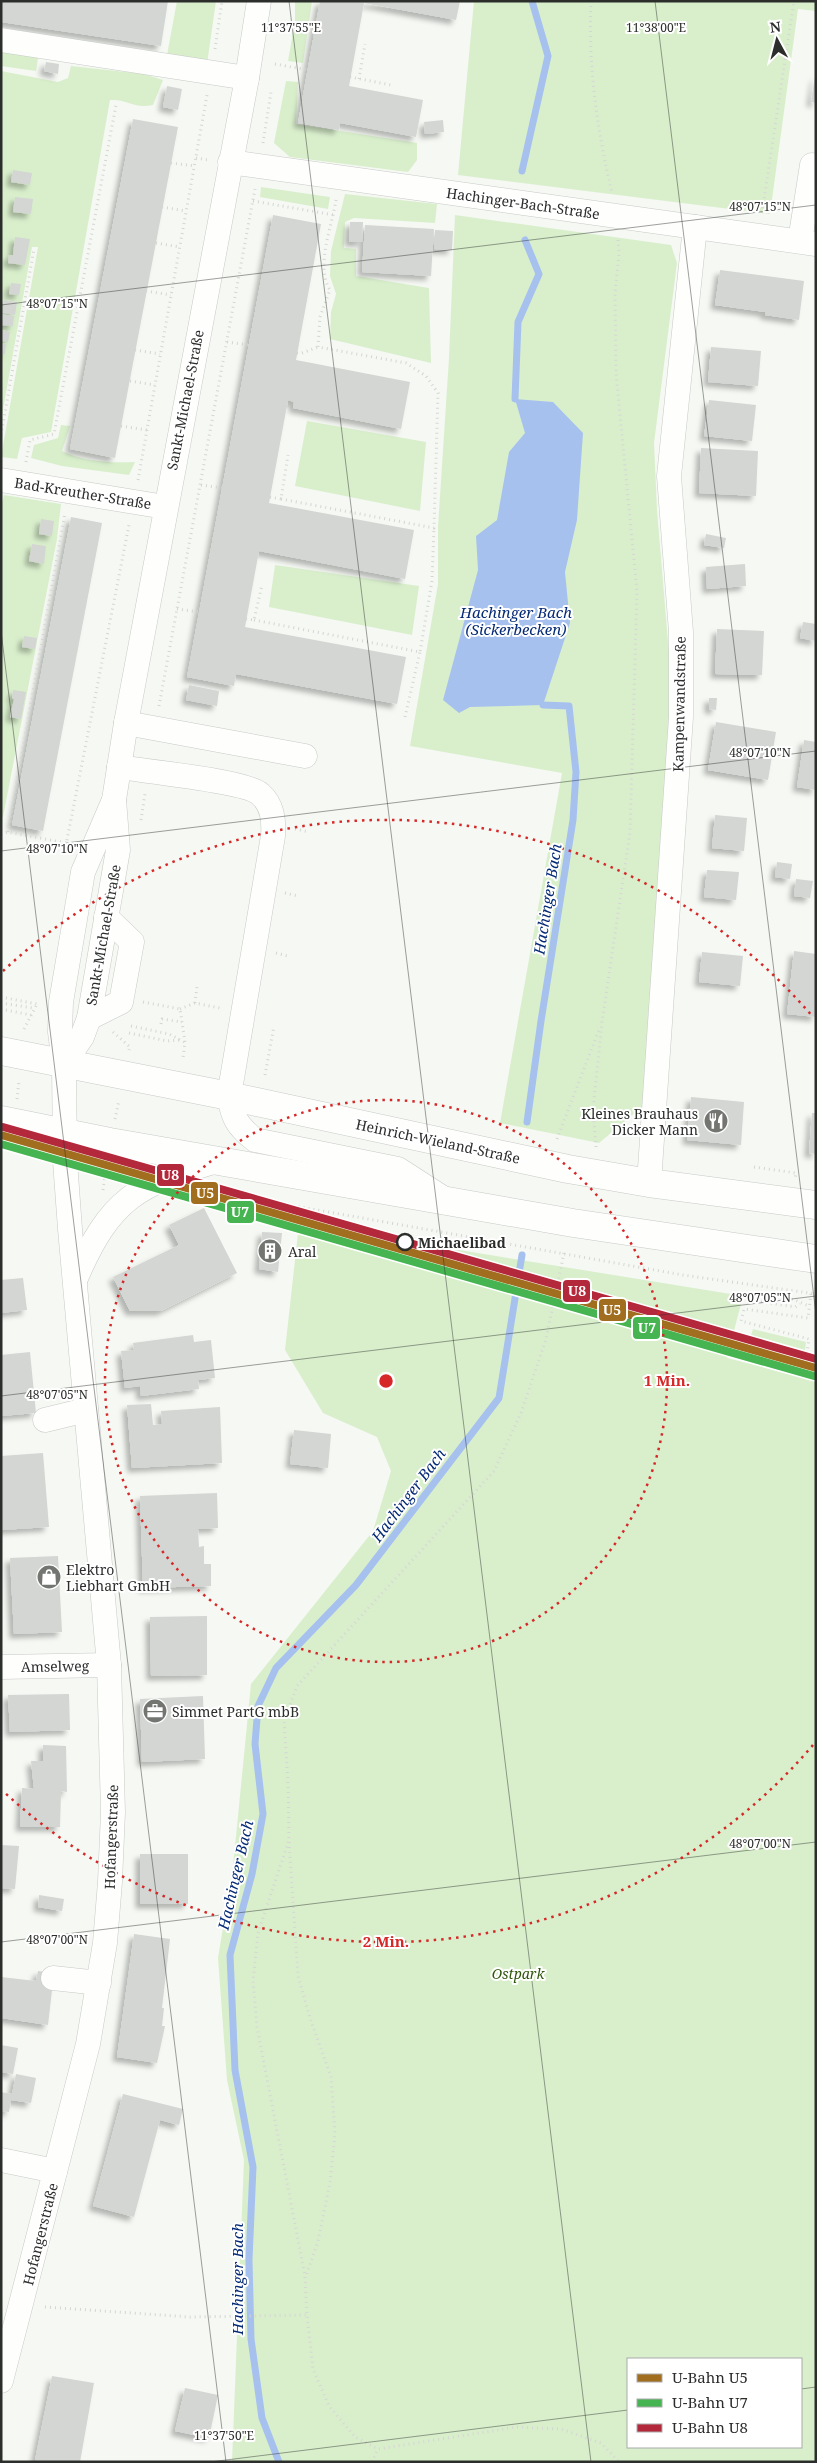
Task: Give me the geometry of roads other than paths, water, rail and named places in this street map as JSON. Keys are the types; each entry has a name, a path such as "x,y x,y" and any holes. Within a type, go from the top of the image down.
{"main road":[{"name":"Heinrich-Wieland-Straße","path":"11,1053 125,1074 568,1169 649,1183 816,1205"},
{"path":"9,1122 65,1134 450,1202 688,1242 816,1258"}],"street":[{"name":"Sankt-Michael-Straße","path":"64,1063 82,1037 89,1018 118,850 114,800 126,723 247,78 259,1"},
{"path":"1,40 247,78"},
{"name":"Hachinger-Bach-Straße","path":"230,162 808,242"},
{"path":"808,242 812,164"},
{"name":"Kampenwandstraße","path":"649,1183 681,717 681,632 668,476 694,227"},
{"name":"Bad-Kreuther-Straße","path":"12,482 165,507"},
{"path":"126,723 305,756"},
{"path":"119,767 231,784 259,792 270,807 274,824 273,836 229,1096 232,1114 241,1129 255,1140 398,1169 450,1202"},
{"name":"Sankt-Michael-Straße","path":"65,1134 64,1063 60,1032 61,1002 83,872 114,800"},
{"name":"Hofangerstraße","path":"1,2381 88,2044 108,1908 113,1812 109,1665 74,1282 65,1134"},
{"path":"74,1282 99,1230 126,1199 159,1180 218,1160"},
{"path":"45,1420 86,1410"},
{"name":"Amselweg","path":"1,1667 109,1665"},
{"path":"54,1978 98,1983"},
{"path":"1,2160 55,2172"}],"water":[{"name":"Hachinger Bach (Sickerbecken)","path":"515,399 553,402 583,433 577,520 565,572 570,623 543,705 470,707 459,713 443,700 478,570 476,536 497,520 509,452 525,433"}],"waterway":[{"path":"522,171 548,56 532,1"},
{"path":"515,399 518,322 539,274 525,240"},
{"name":"Hachinger Bach","path":"527,1122 573,820 576,772 569,706 543,705"},
{"name":"Hachinger Bach","path":"279,2462 262,2418 251,2339 249,2260 253,2167 235,2070 230,1955 252,1874 263,1814 255,1744 258,1706 276,1668 356,1585 499,1398 522,1255"}],"metro line":[{"name":"U8","path":"3,1127 816,1359"},
{"name":"U5","path":"1,1135 816,1368"},
{"name":"U7","path":"1,1144 814,1376"}],"place":[{"name":"Kleines Brauhaus Dicker Mann","path":"716,1121"},
{"name":"Michaelibad","path":"405,1242"},
{"name":"Aral","path":"270,1251"},
{"name":"Elektro Liebhart GmbH","path":"49,1577"},
{"name":"Simmet PartG mbB","path":"155,1711"}],"park label":[{"name":"Ostpark","path":"518,1973"}]}
